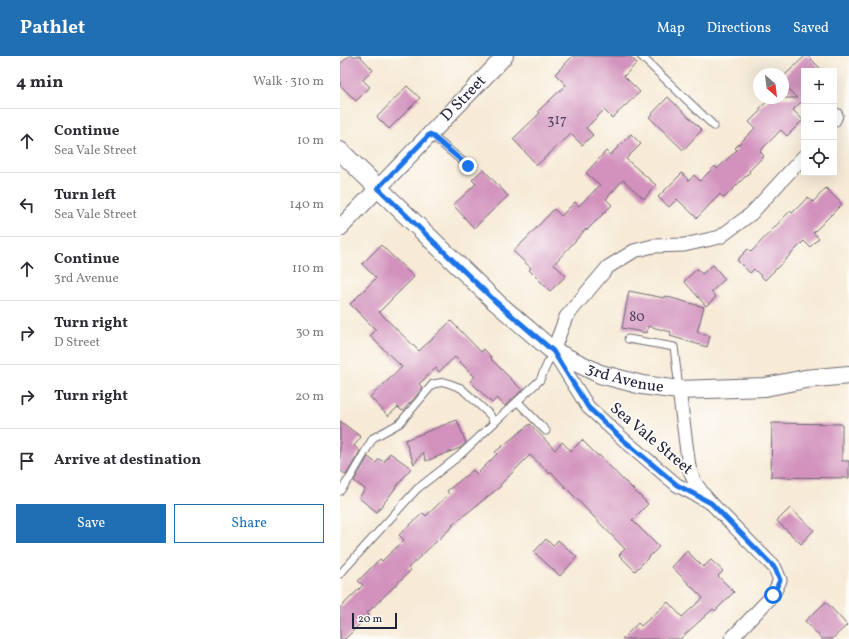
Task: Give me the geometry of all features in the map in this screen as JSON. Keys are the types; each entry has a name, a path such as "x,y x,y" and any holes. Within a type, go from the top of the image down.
{"main road":[{"name":"3rd Avenue","path":"340,151 496,302 553,351 600,374 642,385 679,390 766,387 805,379 849,375"}],"street":[{"name":"D Street","path":"340,228 505,56"},
{"path":"553,351 566,317 608,267 634,251 653,246 684,245 720,237 750,214 801,159"},
{"name":"Sea Vale Street","path":"553,351 588,407 622,439 677,485 711,503"},
{"name":"Sea Vale Street","path":"679,390 689,467 694,481 711,503 775,568 780,580 773,595 731,639"}],"lane":[{"path":"641,56 714,126"},
{"path":"430,134 468,166"},
{"path":"628,339 674,347 679,390"},
{"path":"340,574 417,489 459,456 540,380 553,351"},
{"path":"340,491 350,478 373,438 400,423 433,384 445,382 461,388 490,415 494,423"},
{"path":"518,402 546,431"}],"building":[{"path":"349,56 360,56 373,70 363,80 370,87 356,101 340,85 340,64"},
{"path":"573,56 629,56 637,63 624,76 640,92 612,118 604,110 586,128 593,135 582,145 571,134 537,165 513,139 540,113 538,111 566,85 555,74"},
{"path":"805,56 808,56 820,68 801,68 801,102 793,110 801,118 801,122 787,136 781,130 760,151 764,156 724,198 720,194 697,218 677,199 669,207 658,197 682,173 689,181 694,175 700,181 715,166 717,169 737,150 735,148 755,128 749,122 761,110 759,109 764,104 789,104 789,98 797,98 789,90 789,71"},
{"path":"407,86 420,98 389,129 377,117"},
{"path":"668,97 702,130 683,150 649,117"},
{"path":"631,134 641,144 626,159 656,185 644,199 623,180 606,199 612,205 587,230 586,229 554,264 566,276 550,291 529,270 531,268 513,251 554,209 561,216 575,202 579,206 600,185 586,173 606,151 610,155"},
{"path":"483,169 508,196 474,228 453,205 476,184 472,180"},
{"path":"826,188 842,204 813,233 819,238 810,247 804,241 765,280 754,269 750,273 737,260 748,249 751,252 790,211 792,213 808,197 813,202"},
{"path":"381,245 414,277 379,312 419,351 451,321 481,352 484,349 492,358 491,359 522,390 505,406 497,398 492,403 470,381 475,377 455,357 439,372 436,368 419,384 423,388 402,411 398,407 388,416 370,397 402,367 370,336 376,330 350,304 376,278 362,264"},
{"path":"713,265 725,279 711,292 716,297 706,306 684,281 697,269 702,274"},
{"path":"629,291 664,298 664,296 704,307 697,332 710,336 707,347 670,336 671,332 648,326 647,333 622,328"},
{"path":"457,420 466,443 460,448 426,461 423,452 414,464 405,440"},
{"path":"340,421 361,437 354,446 360,451 346,475 340,470"},
{"path":"772,423 842,424 842,461 849,461 849,478 771,477"},
{"path":"530,424 555,450 562,442 571,451 582,440 598,456 599,455 648,504 632,520 659,547 635,571 619,555 625,549 551,472 550,474 530,455 500,485 501,486 452,525 453,526 408,568 411,570 367,613 369,615 345,639 340,639 340,608 363,585 358,581 380,559 382,561 404,540 399,535 423,513 426,516 449,494 447,491 473,470 477,474 497,454 495,452"},
{"path":"390,453 411,468 377,512 359,498 365,489 354,481 368,457 376,463 379,459 384,462"},
{"path":"790,508 814,530 801,544 777,521"},
{"path":"546,539 553,546 558,540 577,557 560,576 534,552"},
{"path":"687,551 703,567 711,560 723,571 718,576 734,592 715,611 713,609 680,639 622,639 638,623 641,626 668,602 682,617 703,598 672,567"},
{"path":"826,602 847,625 832,639 822,639 805,621"}],"route":[{"path":"468,166 430,134 378,188 496,302 553,351 588,407 622,439 677,485 711,503 775,568 780,580 773,595"}]}
